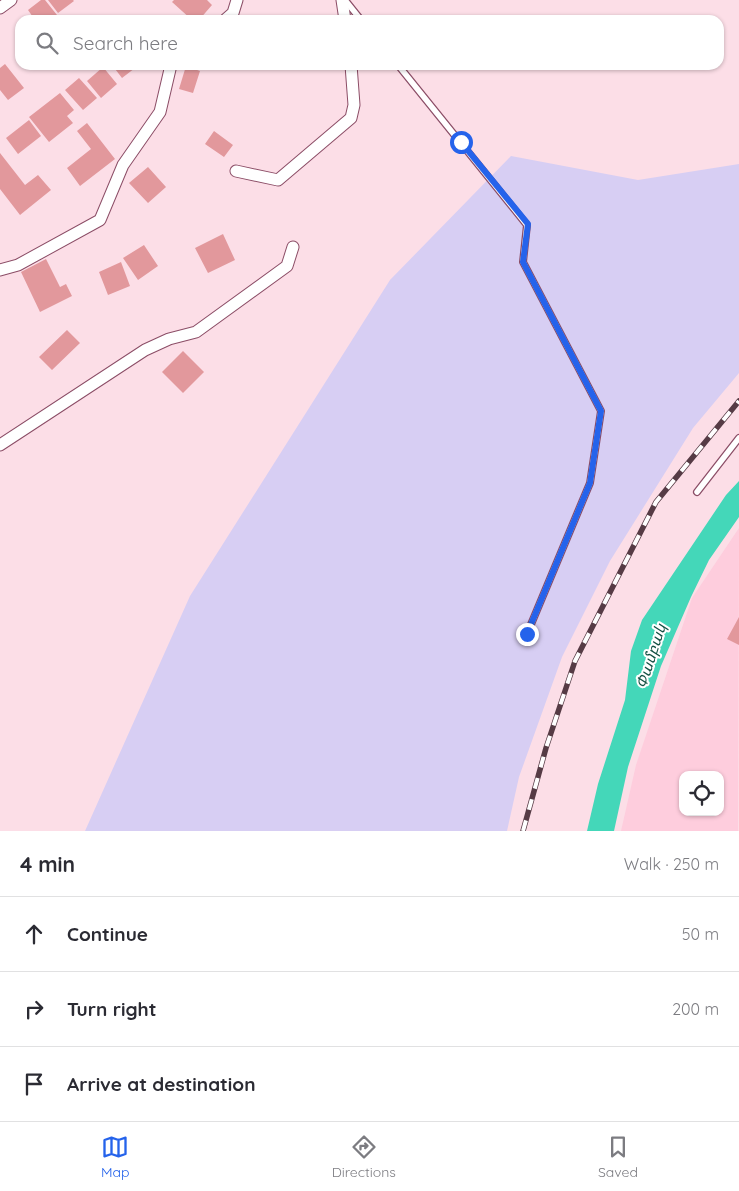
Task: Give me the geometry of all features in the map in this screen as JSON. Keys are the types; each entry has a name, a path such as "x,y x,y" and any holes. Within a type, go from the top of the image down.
{"street":[{"path":"0,8 11,0"},
{"path":"231,15 237,0"},
{"path":"343,0 344,15"},
{"path":"0,270 18,265 100,220 123,165 160,112 171,70"},
{"path":"236,172 278,180 351,118 354,105 351,70"},
{"path":"0,445 145,350 169,339 196,332 287,266 293,246"}],"lane":[{"path":"343,0 357,15"},
{"path":"402,70 528,224 523,262 601,411 590,483 527,634"},
{"path":"697,492 739,438"}],"shaded area":[{"path":"511,156 638,180 739,164 739,373 693,428 610,561 562,657 519,777 507,831 85,831 190,596 390,280"},
{"path":"739,528 738,831 621,831 636,765 692,598"}],"water":[{"name":"Փամբակ","path":"739,481 739,517 709,560 661,666 628,767 614,831 587,831 598,784 625,700 631,651 642,620 726,495"}],"building":[{"path":"41,0 45,0 57,15 32,15 28,10"},
{"path":"48,0 73,0 74,1 58,13"},
{"path":"174,0 207,0 212,5 203,15 186,15 172,2"},
{"path":"5,64 24,88 8,100 0,90 0,68"},
{"path":"100,70 105,70 117,84 101,98 87,81"},
{"path":"116,70 132,70 122,78"},
{"path":"185,70 200,71 193,93 179,89"},
{"path":"79,78 97,98 83,110 65,90"},
{"path":"60,93 74,110 67,116 73,123 49,142 29,117"},
{"path":"29,120 41,136 18,154 6,138"},
{"path":"87,123 115,159 80,186 67,168 91,149 77,131"},
{"path":"214,131 233,145 224,157 205,144"},
{"path":"0,153 25,185 38,175 51,190 20,215 0,189"},
{"path":"148,167 166,187 148,203 129,183"},
{"path":"223,234 235,260 208,273 195,248"},
{"path":"144,245 158,266 138,280 123,258"},
{"path":"46,259 60,287 66,284 72,296 40,312 21,272"},
{"path":"121,262 130,286 108,295 99,272"},
{"path":"67,330 80,343 52,370 39,357"},
{"path":"183,351 204,372 183,393 162,372"},
{"path":"739,617 739,645 727,639"}],"railway":[{"path":"523,831 546,748 575,661 656,502 739,401"}],"route":[{"path":"461,142 528,224 523,262 601,411 590,483 527,634"}]}
